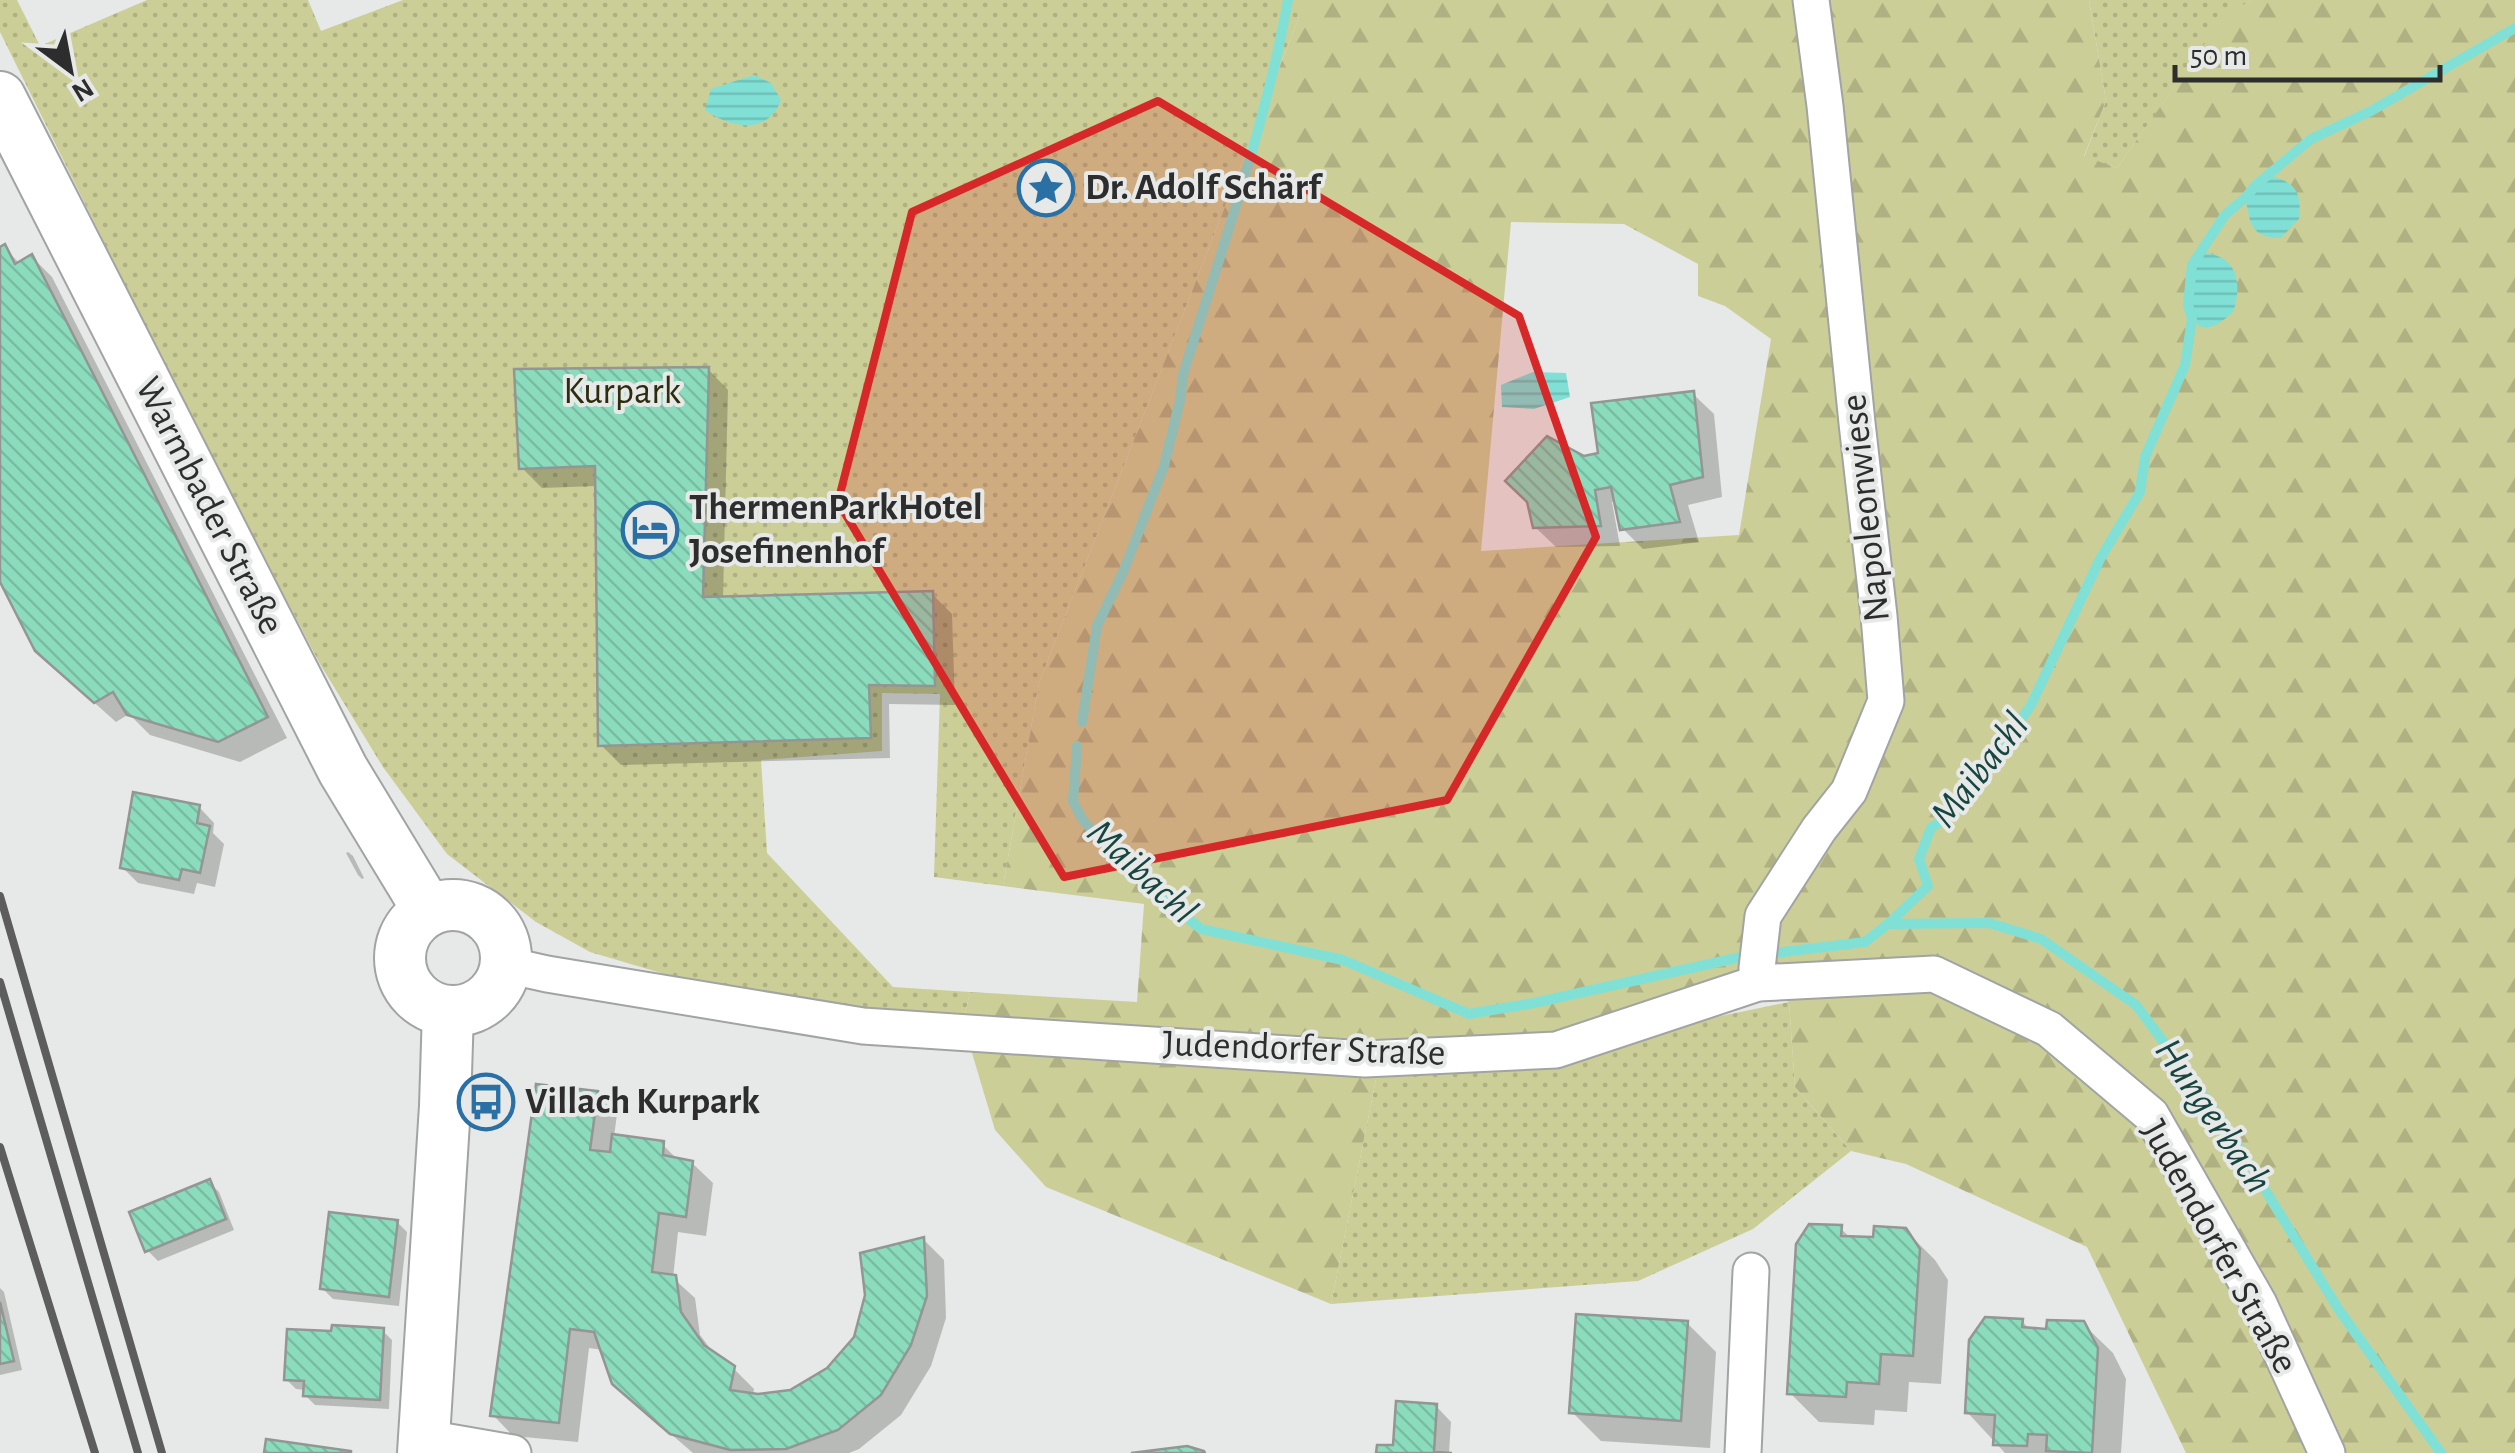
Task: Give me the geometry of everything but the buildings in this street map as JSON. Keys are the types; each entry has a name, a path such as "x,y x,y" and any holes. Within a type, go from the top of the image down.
{"street":[{"name":"Napoleonwiese","path":"1758,963 1762,916 1849,790 1886,701 1826,106 1811,0"},
{"name":"Warmbader Straße","path":"0,97 343,770 428,910"},
{"path":"453,904 481,911 493,921 507,949 506,965 502,980 480,1004 448,1011 418,998 400,968 400,951 414,920 440,905 453,904"},
{"name":"Judendorfer Straße","path":"506,965 863,1026 1364,1059 1556,1050 1758,963 1934,974 2049,1030 2151,1115 2259,1304 2327,1453"},
{"path":"448,1011 424,1445 514,1453"},
{"path":"1743,1453 1751,1270"}],"highlighted area":[{"path":"1158,101 1519,316 1596,537 1447,800 1064,877 838,502 912,212"}],"green space":[{"name":"Kurpark","path":"0,0 17,0 40,46 147,0 308,0 321,31 403,0 1299,0 1299,17 1039,683 1003,886 934,877 940,694 882,693 882,751 761,760 767,853 893,987 970,992 963,1023 729,993 590,952 536,922 447,854 383,767 320,664 199,434 0,32"},
{"path":"1299,0 2089,0 2106,101 2084,156 2117,168 2222,19 2251,0 2515,0 2515,1453 2186,1453 2087,1247 1906,1164 1851,1151 1795,1087 1789,1002 1736,976 1548,1038 1382,1049 1331,1304 1046,1187 995,1130 963,1023 970,992 1137,1002 1144,904 1003,886 1039,683 1299,17","holes":["1511,222 1624,224 1698,264 1698,296 1725,306 1771,339 1739,535 1481,551"]},
{"path":"2089,0 2251,0 2222,20 2117,168 2084,157 2106,101"},
{"path":"1789,1002 1795,1087 1851,1151 1753,1229 1638,1281 1331,1304 1377,1074 1458,1074 1563,1056"}],"water":[{"path":"754,75 771,83 781,100 767,119 758,124 737,124 705,110 711,89"},
{"path":"2270,176 2291,185 2299,202 2299,219 2281,238 2258,232 2249,214 2246,197"},
{"path":"2202,253 2223,259 2237,281 2233,312 2211,327 2197,324 2190,309 2192,267"},
{"path":"1533,372 1566,373 1570,397 1534,409 1502,407 1501,385"}],"waterway":[{"name":"Maibachl","path":"1082,722 1097,626 1124,570 1164,466 1183,375 1255,142 1288,0"},
{"name":"Maibachl","path":"1767,954 1865,942 1928,886 1919,859 1931,828 1956,810 1976,786 2031,705 2100,559 2140,492 2145,457 2185,365 2192,319 2188,305 2192,265 2225,215 2311,139 2371,111 2515,28"},
{"name":"Maibachl","path":"1077,746 1073,801 1082,819 1129,871 1201,929 1343,960 1469,1014 1750,955"},
{"name":"Hungerbach","path":"1888,924 1989,923 2041,939 2136,1005 2224,1123 2339,1310 2441,1453"}],"railway":[{"path":"0,896 162,1453"},
{"path":"0,982 138,1453"},
{"path":"0,1147 95,1453"}],"place":[{"name":"Dr. Adolf Schärf","path":"1046,188"},
{"name":"ThermenParkHotel Josefinenhof","path":"650,530"},
{"name":"Villach Kurpark","path":"486,1102"}]}
